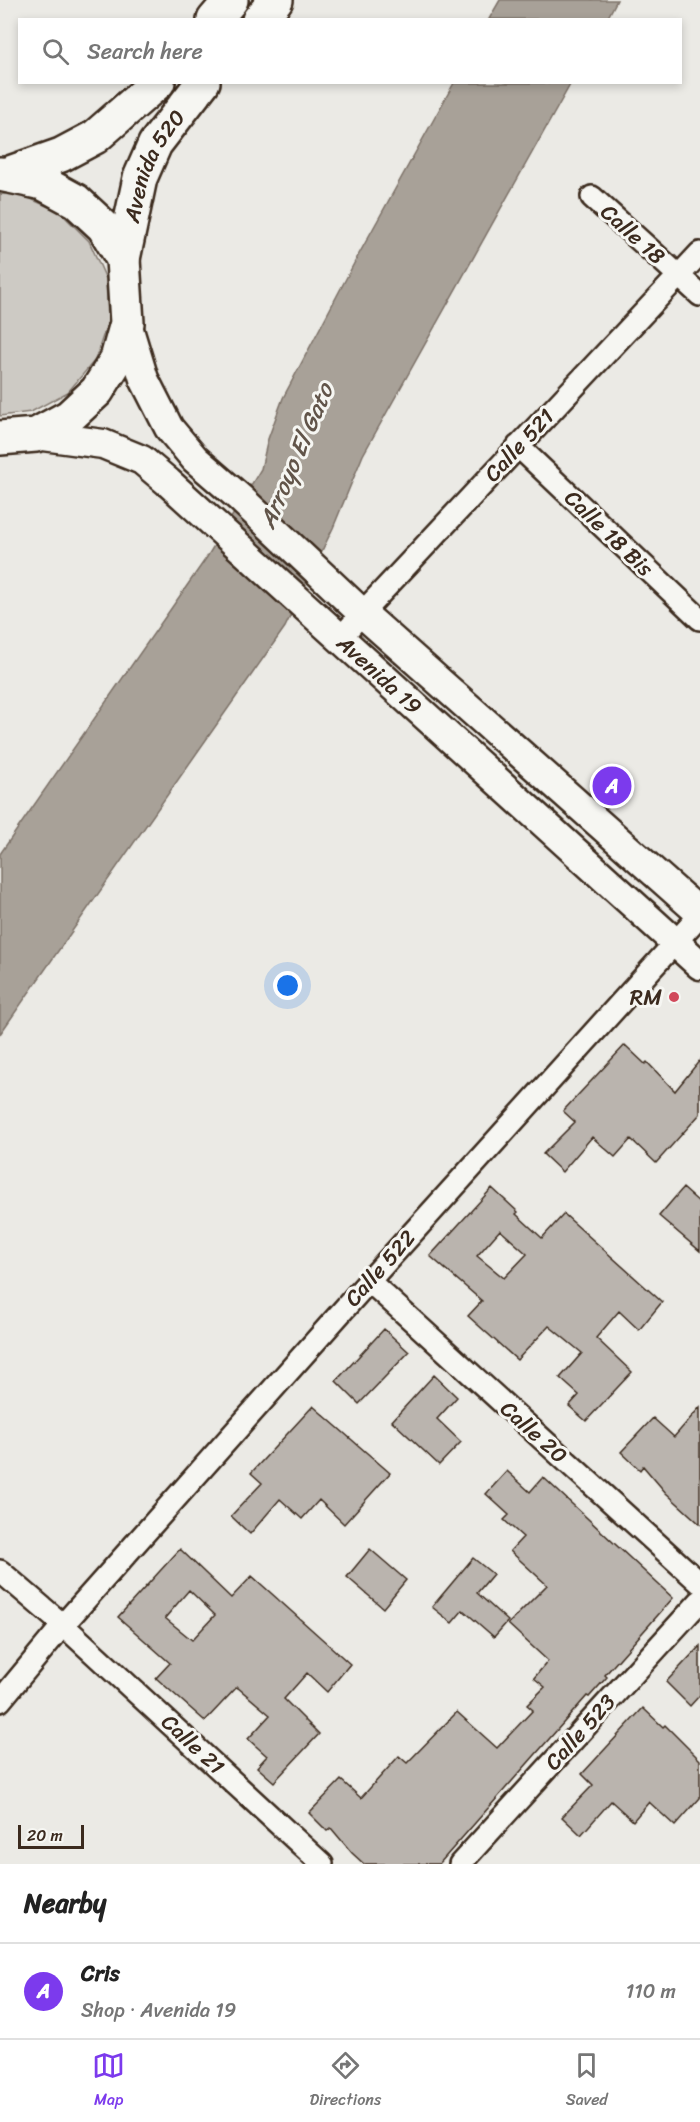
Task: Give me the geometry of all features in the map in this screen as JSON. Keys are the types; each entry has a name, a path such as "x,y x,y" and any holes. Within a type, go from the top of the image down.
{"main road":[{"path":"216,18 231,0"},
{"path":"261,18 276,0"},
{"name":"Avenida 520","path":"3,174 61,155 95,137 156,84"},
{"name":"Avenida 520","path":"123,259 130,216 140,178 155,144 201,84"},
{"path":"0,438 36,435 69,417 97,391 117,359 127,323 123,259 104,227 76,201 44,183 3,174"},
{"name":"Avenida 19","path":"127,323 144,379 169,428 195,459 240,498 362,613 700,914"},
{"name":"Avenida 19","path":"36,435 103,444 142,460 700,965"}],"street":[{"name":"Calle 18","path":"592,197 700,295"},
{"name":"Calle 521","path":"340,639 700,253"},
{"name":"Calle 18 Bis","path":"518,446 700,619"},
{"name":"Calle 522","path":"0,1701 63,1625 700,914"},
{"name":"Calle 20","path":"369,1281 700,1583"},
{"name":"Calle 21","path":"0,1571 63,1625 322,1864"},
{"name":"Calle 523","path":"459,1864 700,1601"}],"shaded area":[{"path":"0,194 22,195 60,212 89,241 106,279 108,321 95,360 68,392 31,412 0,416"}],"water":[{"path":"500,0 617,0 608,18 490,18"},
{"name":"Arroyo El Gato","path":"453,84 570,84 363,455 333,528 285,627 0,1034 0,854 207,557 261,469 268,439 283,398 359,254"}],"building":[{"path":"625,1045 645,1064 647,1062 675,1091 700,1060 700,1114 656,1163 631,1139 615,1157 592,1137 562,1172 543,1154 575,1122 563,1111"},
{"path":"492,1188 542,1238 564,1214 662,1302 639,1330 619,1311 596,1338 632,1372 586,1421 569,1406 579,1395 560,1378 582,1353 549,1326 517,1360 468,1316 482,1301 430,1256","holes":["500,1230 527,1254 504,1278 477,1256"]},
{"path":"683,1188 700,1203 700,1251 659,1216"},
{"path":"384,1329 409,1352 359,1404 336,1381"},
{"path":"434,1375 457,1397 437,1419 461,1442 439,1465 392,1421"},
{"path":"313,1406 390,1473 344,1524 319,1500 302,1519 280,1499 250,1534 231,1516 262,1483 251,1473"},
{"path":"700,1407 700,1524 666,1493 643,1466 640,1470 621,1452 653,1418 674,1437"},
{"path":"507,1471 530,1492 543,1477 673,1598 605,1675 607,1677 589,1697 587,1696 439,1864 364,1864 331,1828 327,1831 309,1813 341,1780 361,1798 399,1756 407,1763 457,1712 497,1748 533,1710 527,1705 545,1687 534,1678 548,1661 508,1624 547,1585 510,1551 523,1537 504,1520 509,1515 486,1494"},
{"path":"180,1549 231,1598 252,1576 350,1664 327,1692 307,1673 284,1699 319,1734 274,1782 257,1767 267,1756 248,1739 270,1715 237,1687 205,1721 156,1678 170,1663 118,1617","holes":["189,1590 215,1615 192,1640 165,1618"]},
{"path":"370,1549 406,1580 383,1608 347,1577"},
{"path":"473,1558 493,1574 477,1593 508,1621 494,1637 463,1610 452,1623 432,1607"},
{"path":"700,1646 700,1695 690,1706 666,1682"},
{"path":"643,1708 663,1727 665,1725 700,1760 700,1798 675,1826 649,1802 633,1821 611,1801 581,1835 562,1817 593,1785 582,1774"}],"place":[{"name":"Cris","path":"612,786"},
{"name":"RM","path":"674,997"}]}
